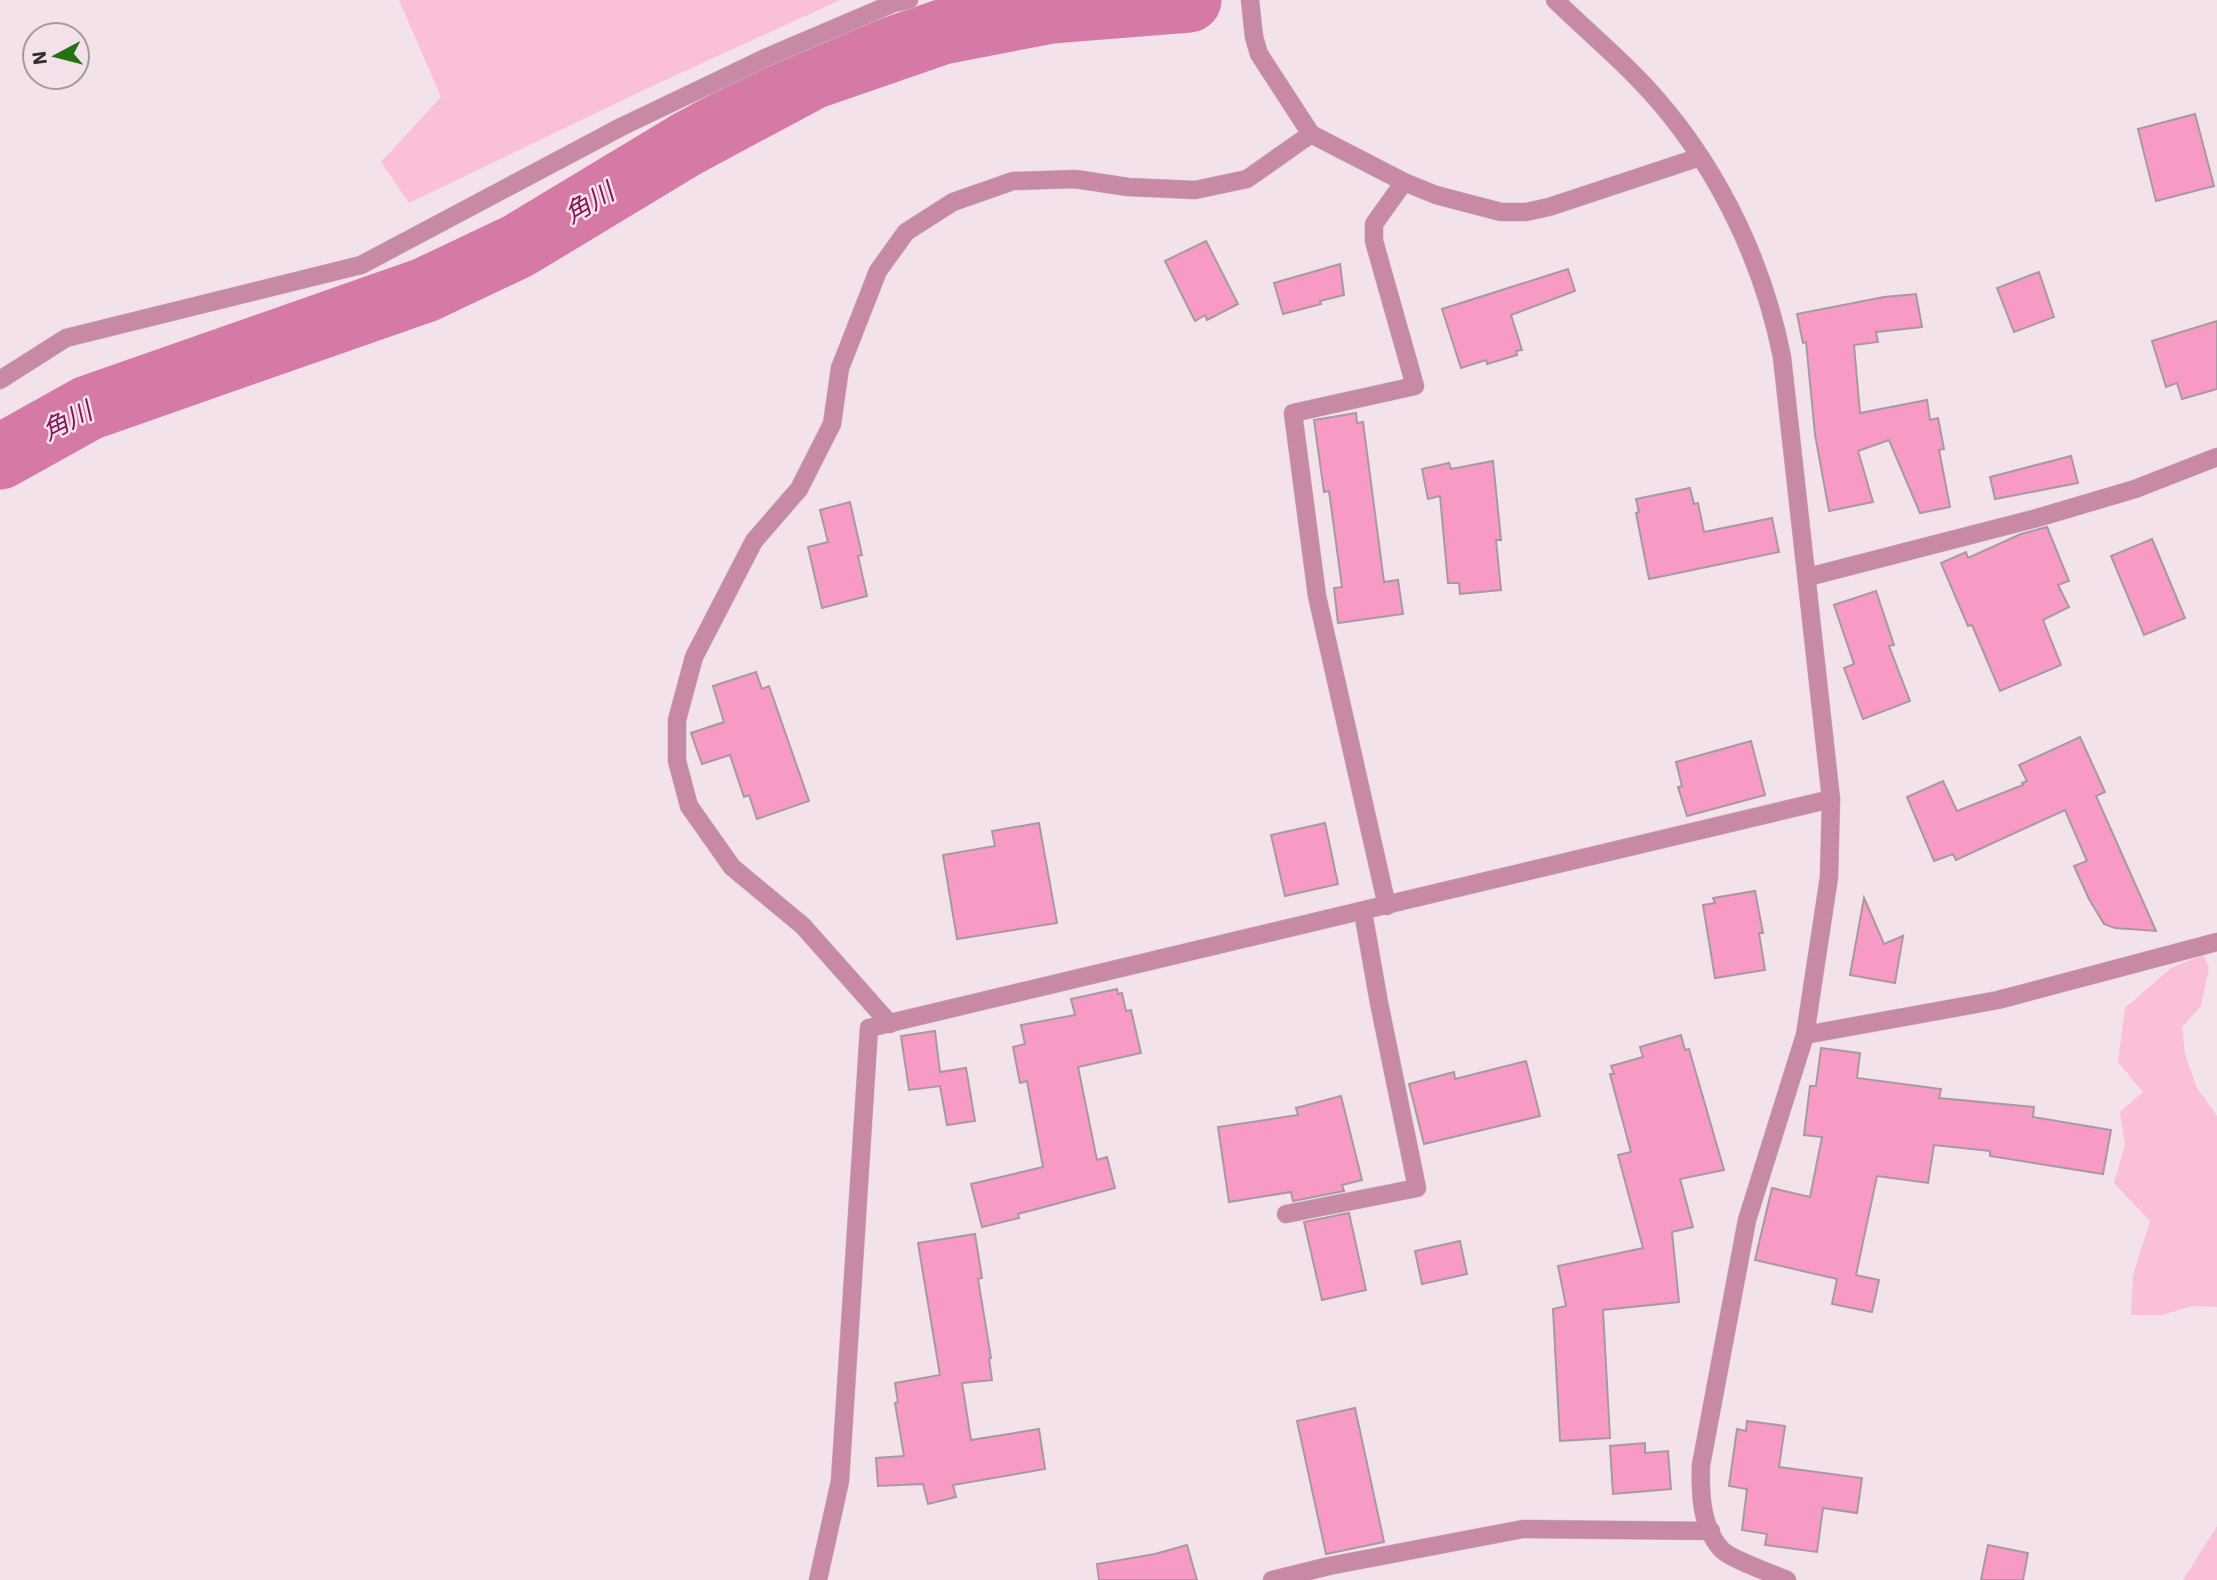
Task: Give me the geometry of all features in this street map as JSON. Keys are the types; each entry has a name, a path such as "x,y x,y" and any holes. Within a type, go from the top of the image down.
{"street":[{"path":"0,380 66,338 361,265 621,127 765,58 894,3 909,0"},
{"path":"1250,0 1254,37 1259,54 1311,135 1404,183 1436,195 1501,212 1526,212 1549,207 1700,157"},
{"path":"1555,0 1661,104 1700,157 1741,230 1762,283 1782,357 1831,799 1829,877 1805,1035 1748,1220 1701,1465 1700,1489 1703,1514 1722,1550 1779,1578"},
{"path":"890,1024 803,926 732,867 690,806 677,761 677,720 698,648 754,541 799,489 832,424 840,368 878,271 906,232 953,202 1013,181 1075,179 1128,187 1195,190 1247,179 1311,135"},
{"path":"1387,906 1317,596 1293,412 1415,386 1374,241 1374,224 1404,183"},
{"path":"1808,577 2037,518 2135,489 2217,457"},
{"path":"818,1580 840,1481 869,1028 1831,799"},
{"path":"1286,1214 1417,1188 1363,912"},
{"path":"1805,1035 1998,1000 2217,942"},
{"path":"1272,1580 1329,1573 1523,1529 1711,1531"}],"shaded area":[{"path":"399,0 840,0 648,88 409,203 381,162 441,97"},
{"path":"2203,955 2209,968 2201,1006 2182,1027 2185,1054 2197,1088 2217,1116 2217,1307 2192,1306 2162,1315 2131,1315 2133,1275 2150,1221 2114,1183 2125,1145 2120,1112 2143,1092 2118,1062 2125,1008 2171,968"},
{"path":"2217,1526 2217,1580 2183,1580"}],"building":[{"path":"2195,114 2214,186 2156,201 2138,129"},
{"path":"1206,241 1238,304 1207,320 1205,315 1195,321 1165,261"},
{"path":"1340,264 1344,295 1283,314 1274,283"},
{"path":"1568,269 1575,291 1511,315 1522,350 1516,351 1517,355 1487,364 1486,360 1461,368 1442,309"},
{"path":"2039,272 2054,317 2014,332 1997,288"},
{"path":"1916,294 1922,327 1876,332 1878,342 1854,345 1860,413 1927,400 1930,420 1938,418 1944,449 1939,450 1950,507 1920,513 1889,440 1858,451 1873,502 1829,511 1815,434 1806,342 1803,343 1797,314 1884,297"},
{"path":"2217,321 2217,389 2182,399 2177,383 2166,387 2152,341"},
{"path":"1356,413 1357,423 1363,422 1384,582 1398,580 1403,614 1338,623 1334,588 1342,587 1329,491 1324,492 1314,420"},
{"path":"2071,456 2078,483 1995,499 1990,477"},
{"path":"1493,461 1501,540 1496,540 1501,590 1460,594 1459,583 1448,583 1440,496 1428,499 1422,469 1449,463 1451,469"},
{"path":"1690,488 1694,504 1698,503 1704,532 1772,518 1779,552 1649,579 1636,513 1639,512 1636,499"},
{"path":"850,502 862,555 858,556 867,596 822,608 808,547 828,542 820,510"},
{"path":"2047,527 2069,581 2058,585 2069,607 2043,620 2061,665 2000,691 1972,625 1968,626 1941,563 1966,552 1968,558 2021,534"},
{"path":"2152,539 2185,618 2144,635 2111,556"},
{"path":"1876,591 1894,645 1889,646 1910,701 1863,719 1844,668 1854,664 1834,605"},
{"path":"756,672 762,689 769,686 809,801 757,819 749,795 744,797 730,755 702,764 691,733 724,722 713,686"},
{"path":"2080,737 2105,792 2096,796 2156,931 2115,928 2104,924 2074,866 2087,861 2065,810 1956,860 1953,854 1934,861 1907,797 1943,781 1957,811 2023,785 2022,783 2027,781 2019,765"},
{"path":"1751,741 1765,795 1687,816 1678,787 1682,786 1676,762"},
{"path":"1039,823 1057,923 957,939 943,855 995,846 992,831"},
{"path":"1325,823 1338,884 1285,896 1271,835"},
{"path":"1755,891 1763,933 1759,933 1765,970 1715,978 1703,905 1715,903 1713,898"},
{"path":"1864,898 1884,944 1903,936 1895,983 1850,975"},
{"path":"1117,989 1118,994 1122,993 1126,1011 1131,1010 1141,1053 1078,1067 1097,1160 1107,1157 1115,1188 1018,1214 1019,1218 982,1227 971,1184 1043,1167 1027,1081 1020,1083 1013,1047 1025,1044 1021,1025 1075,1015 1071,999"},
{"path":"935,1031 940,1072 966,1068 975,1121 947,1125 940,1086 909,1090 901,1036"},
{"path":"1681,1035 1685,1050 1689,1049 1724,1170 1680,1179 1693,1227 1672,1232 1679,1302 1603,1310 1610,1438 1560,1441 1553,1309 1566,1306 1558,1266 1643,1248 1618,1155 1631,1152 1610,1074 1614,1074 1611,1066 1643,1057 1640,1047"},
{"path":"1821,1048 1860,1053 1857,1078 1941,1089 1939,1098 2034,1107 2033,1117 2111,1130 2103,1174 1990,1156 1990,1151 1934,1145 1928,1183 1877,1176 1856,1275 1879,1280 1872,1312 1832,1304 1837,1279 1755,1260 1772,1188 1810,1197 1822,1137 1804,1135 1810,1086 1816,1086"},
{"path":"1526,1061 1540,1116 1424,1144 1409,1084 1454,1072 1455,1079"},
{"path":"1341,1096 1362,1180 1342,1185 1344,1191 1293,1201 1291,1192 1229,1202 1218,1127 1298,1115 1296,1108"},
{"path":"1349,1213 1366,1290 1322,1300 1304,1222"},
{"path":"975,1234 982,1278 978,1279 992,1380 962,1383 971,1440 1039,1429 1045,1469 953,1485 956,1497 928,1504 923,1484 878,1486 876,1458 904,1456 895,1403 898,1402 895,1383 940,1375 918,1243"},
{"path":"1460,1241 1467,1274 1422,1284 1415,1251"},
{"path":"1355,1408 1384,1542 1326,1554 1297,1421"},
{"path":"1747,1421 1785,1426 1779,1467 1862,1478 1857,1513 1823,1508 1817,1552 1765,1545 1767,1534 1742,1530 1747,1489 1729,1486 1737,1429 1746,1431"},
{"path":"1645,1443 1645,1453 1668,1451 1671,1489 1613,1494 1610,1446"},
{"path":"1187,1545 1197,1580 1099,1580 1097,1564 1155,1554"},
{"path":"1988,1545 2028,1553 2023,1580 1981,1580"}],"waterway":[{"name":"角川","path":"0,457 88,408 425,290 518,246 687,144 812,77 942,32 1051,11 1189,0"}]}
